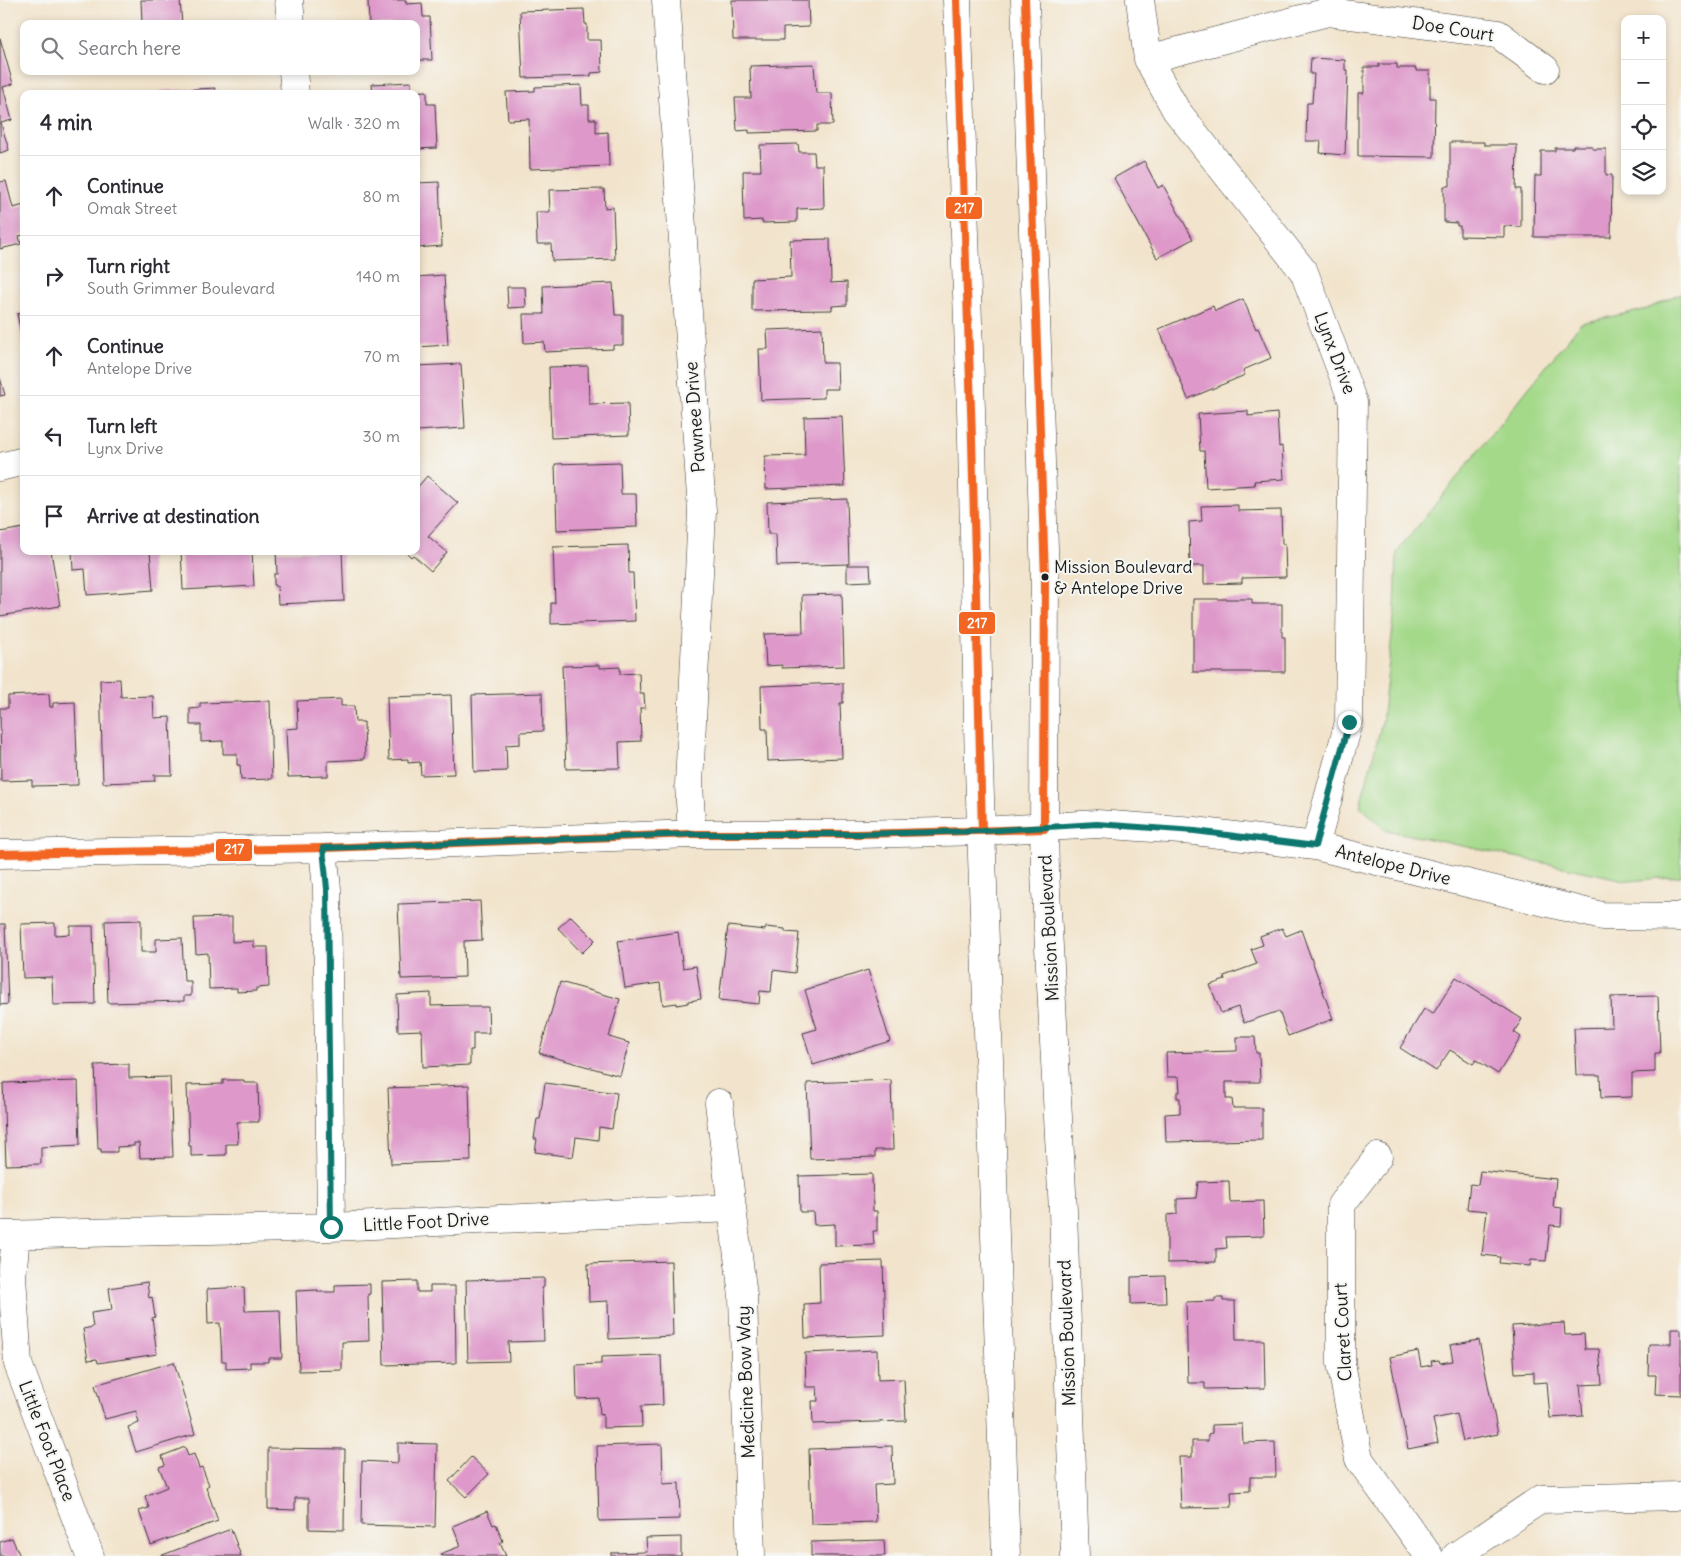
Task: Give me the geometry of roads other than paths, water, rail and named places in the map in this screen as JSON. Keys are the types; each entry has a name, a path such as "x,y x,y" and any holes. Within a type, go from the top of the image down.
{"street":[{"path":"289,0 291,20"},
{"name":"Pawnee Drive","path":"666,0 702,512 689,785 692,834"},
{"path":"957,0 1006,1556"},
{"name":"Mission Boulevard","path":"1025,0 1045,577 1044,828 1063,1211 1075,1556"},
{"name":"Lynx Drive","path":"1140,0 1148,58 1176,110 1304,272 1353,402 1349,722 1315,846"},
{"name":"Doe Court","path":"1148,58 1328,12 1498,34 1545,69"},
{"path":"293,75 294,90"},
{"path":"0,468 20,463"},
{"name":"Antelope Drive","path":"0,854 323,848 692,834 859,834 982,831 1106,825 1195,831 1315,846 1602,916 1681,917"},
{"path":"323,848 327,889 331,1227"},
{"name":"Medicine Bow Way","path":"719,1104 743,1296 751,1556"},
{"name":"Claret Court","path":"1378,1157 1340,1205 1341,1363 1359,1459 1429,1556"},
{"name":"Little Foot Drive","path":"8,1235 331,1227 732,1208"},
{"name":"Little Foot Place","path":"8,1235 18,1364 90,1556"},
{"path":"1456,1556 1541,1499 1681,1496"}],"place":[{"name":"Mission Boulevard & Antelope Drive","path":"1045,577"}]}
